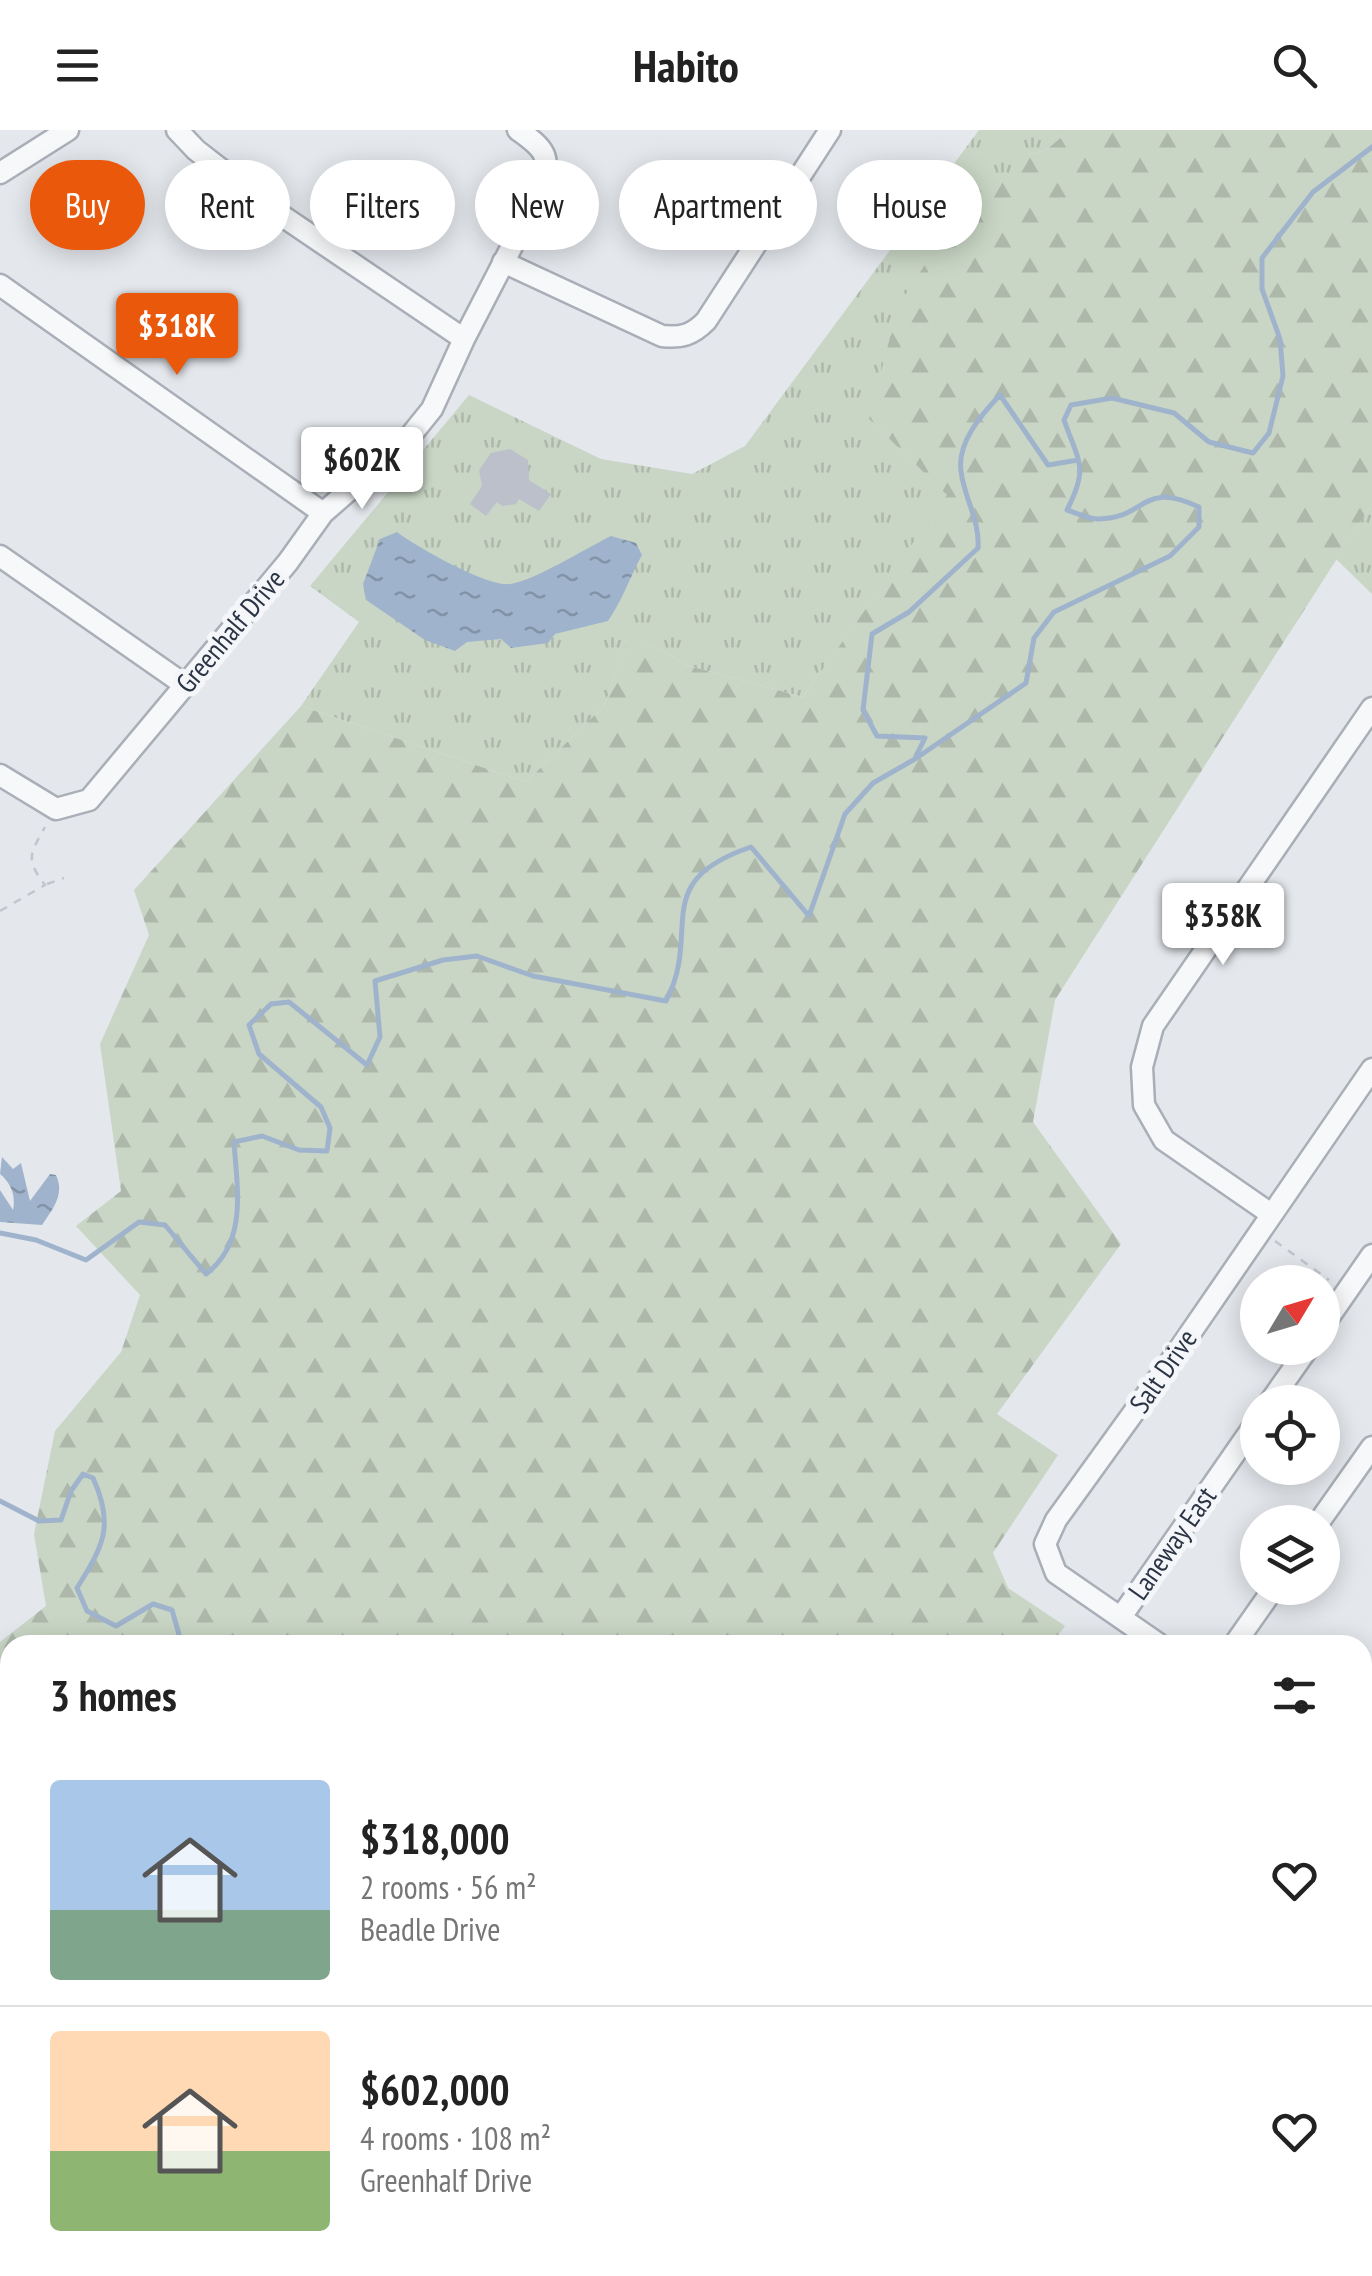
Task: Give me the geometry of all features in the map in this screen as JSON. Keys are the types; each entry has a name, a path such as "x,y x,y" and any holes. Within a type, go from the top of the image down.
{"street":[{"path":"0,173 68,130"},
{"path":"177,130 196,150 272,209 464,340"},
{"name":"Greenhalf Drive","path":"56,809 88,800 288,562 323,513 407,440 432,409 548,169 544,151 518,130"},
{"path":"503,262 662,336 680,338 706,321 830,130"},
{"path":"0,285 323,513"},
{"path":"0,556 184,684"},
{"path":"1271,1214 1164,1140 1144,1104 1142,1067 1153,1026 1372,708"},
{"path":"0,774 56,809"},
{"name":"Salt Drive","path":"1146,1635 1056,1573 1045,1544 1056,1520 1372,1069"},
{"path":"1340,1300 1372,1255"},
{"name":"Laneway East","path":"1120,1617 1240,1446"},
{"path":"1332,1505 1372,1447"},
{"path":"1241,1635 1262,1605"}],"path":[{"path":"45,885 31,867 32,851 56,809"},
{"path":"0,911 64,878"},
{"path":"1270,1238 1346,1292"}],"green space":[{"path":"979,130 1070,130 1046,150 1031,154 982,234 982,160 957,160"},
{"path":"1070,130 1372,130 1372,504 1055,1000 1033,1122 1121,1244 997,1414 1058,1455 993,1553 1008,1588 1065,1626 1058,1635 9,1635 46,1606 34,1534 55,1431 121,1352 140,1295 76,1226 121,1191 100,1044 149,935 134,890 301,706 526,782 604,706 628,640 660,649 686,665 803,697 947,495 869,419 898,306 935,250 982,250 982,197 1031,154 1046,150"},
{"path":"890,250 972,250 869,419 948,495 803,697 686,665 660,649 628,641 604,706 526,782 301,706 359,622 310,586 469,395 601,459 692,474 745,446"},
{"path":"1372,504 1372,594 1336,559"}],"water":[{"path":"397,532 452,565 499,583 532,577 611,536 636,543 642,555 608,621 555,634 548,643 511,648 501,639 467,642 455,651 425,640 366,600 363,584 380,539"},
{"path":"2,1157 13,1169 21,1163 30,1201 50,1174 56,1175 58,1195 42,1225 0,1222 0,1190 13,1210 14,1205 12,1190 0,1174"}],"building":[{"path":"510,449 528,460 529,480 551,494 539,511 519,499 516,504 502,506 497,502 486,516 470,504 482,486 479,470 491,453"}],"waterway":[{"path":"0,1233 36,1240 86,1260 139,1222 165,1225 206,1274 229,1246 234,1231 238,1196 234,1142 262,1136 299,1150 327,1151 330,1128 321,1107 259,1054 249,1025 271,1004 289,1002 367,1065 380,1037 375,981 443,960 477,956 533,976 666,1001 676,976 688,893 699,876 719,861 751,847 809,916 845,814 873,783 1026,683 1034,638 1054,612 1170,556 1199,527 1199,507 1165,497 1115,517 1095,519 1067,510 1080,474 1064,420 1071,405 1112,398 1174,413 1209,442 1253,453 1269,433 1283,376 1280,339 1262,289 1262,258 1313,192 1372,147"},
{"path":"916,756 925,738 877,736 863,710 872,634 909,612 978,548 977,528 961,471 963,450 972,429 1000,395 1048,465 1078,460"},
{"path":"0,1501 39,1521 61,1520 71,1491 83,1474 93,1478 104,1523 94,1560 77,1588 87,1611 116,1626 153,1604 172,1610 179,1635"}]}
